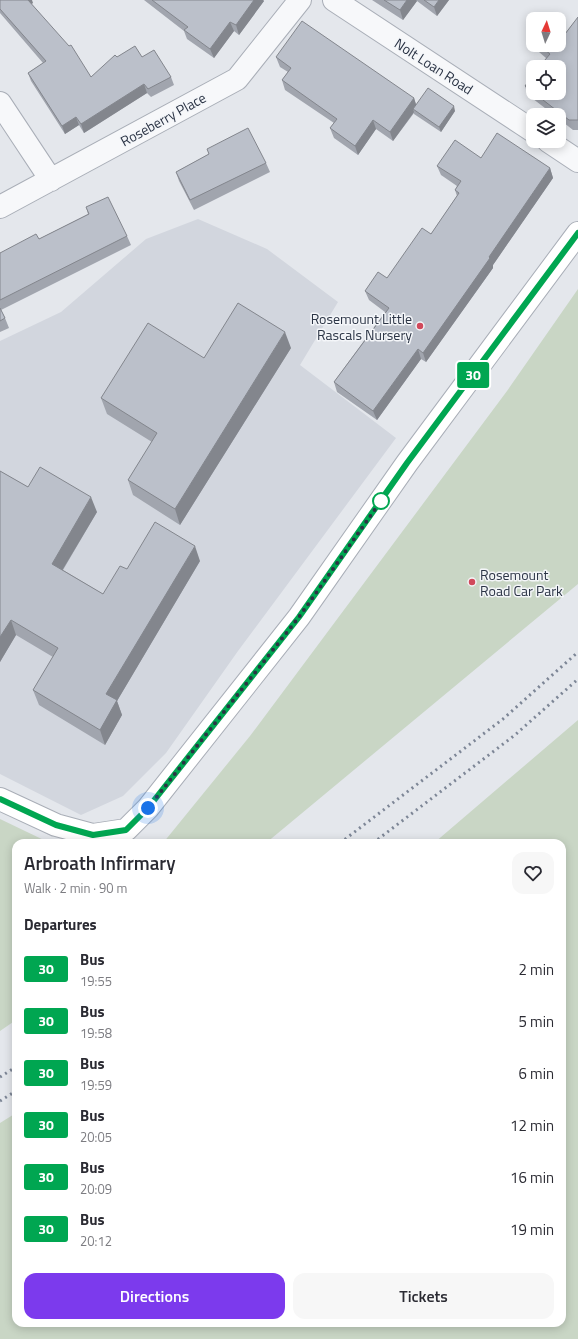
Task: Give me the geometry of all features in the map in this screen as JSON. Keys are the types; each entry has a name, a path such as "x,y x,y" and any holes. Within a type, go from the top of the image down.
{"main road":[{"path":"0,799 56,825 93,835 126,830 148,808 299,617 407,463 578,233"}],"street":[{"name":"Roseberry Place","path":"0,207 237,79 300,0"},
{"name":"Nolt Loan Road","path":"334,0 526,126"},
{"path":"0,103 51,180"},
{"path":"558,148 578,161"}],"shaded area":[{"path":"198,219 267,249 338,302 300,365 396,438 238,651 166,753 123,796 81,815 0,774 0,341 61,312 146,239"}],"green space":[{"path":"578,289 578,584 271,839 166,839 250,736 507,391"},
{"path":"578,720 578,1339 0,1339 0,1123 12,1116 12,1327 566,1327 566,839 439,839"},
{"path":"0,819 42,839 12,839 12,1023 0,1031"}],"building":[{"path":"0,0 28,0 69,46 71,45 91,77 115,55 117,57 135,46 142,57 154,50 171,77 148,89 144,84 81,124 76,117 62,126 28,73 46,61 0,9"},
{"path":"152,0 254,0 236,25 230,22 210,49 184,30 188,27"},
{"path":"384,0 407,0 400,10"},
{"path":"424,0 439,0 434,7"},
{"path":"578,17 578,120 569,120 566,118 566,108 553,108 543,100 566,100 566,60 545,60 550,54 548,52 566,52 566,33"},
{"path":"302,21 414,98 390,132 373,120 355,146 330,128 337,119 282,80 291,68 276,57"},
{"path":"428,88 454,106 439,127 413,109"},
{"path":"248,128 266,163 190,200 176,172 209,154 207,149"},
{"path":"497,133 550,168 489,257 490,258 423,353 418,349 373,411 334,382 389,308 365,291 378,272 387,278 422,228 431,234 459,193 455,190 461,181 437,166 455,140 481,158"},
{"path":"108,197 127,236 0,300 0,253 36,234 39,239 89,214 86,207"},
{"path":"238,303 285,332 175,509 128,480 157,433 101,398 148,323 204,358"},
{"path":"0,308 5,318 0,321"},
{"path":"40,467 91,497 52,564 103,594 120,566 127,569 155,522 195,546 106,694 117,700 100,730 33,690 58,648 11,620 0,637 0,471 28,487"}],"railway":[{"path":"345,839 503,719 578,652"},
{"path":"378,839 515,735 578,679"},
{"path":"0,1077 12,1070"},
{"path":"0,1101 12,1094"}],"bus line":[{"name":"30","path":"0,799 56,825 93,835 126,830 148,808 299,617 407,463 578,233"}],"place":[{"name":"Rosemount Little Rascals Nursery","path":"420,326"},
{"name":"Rosemount Road Car Park","path":"472,582"}],"route":[{"path":"148,808 299,617 381,501"}]}
